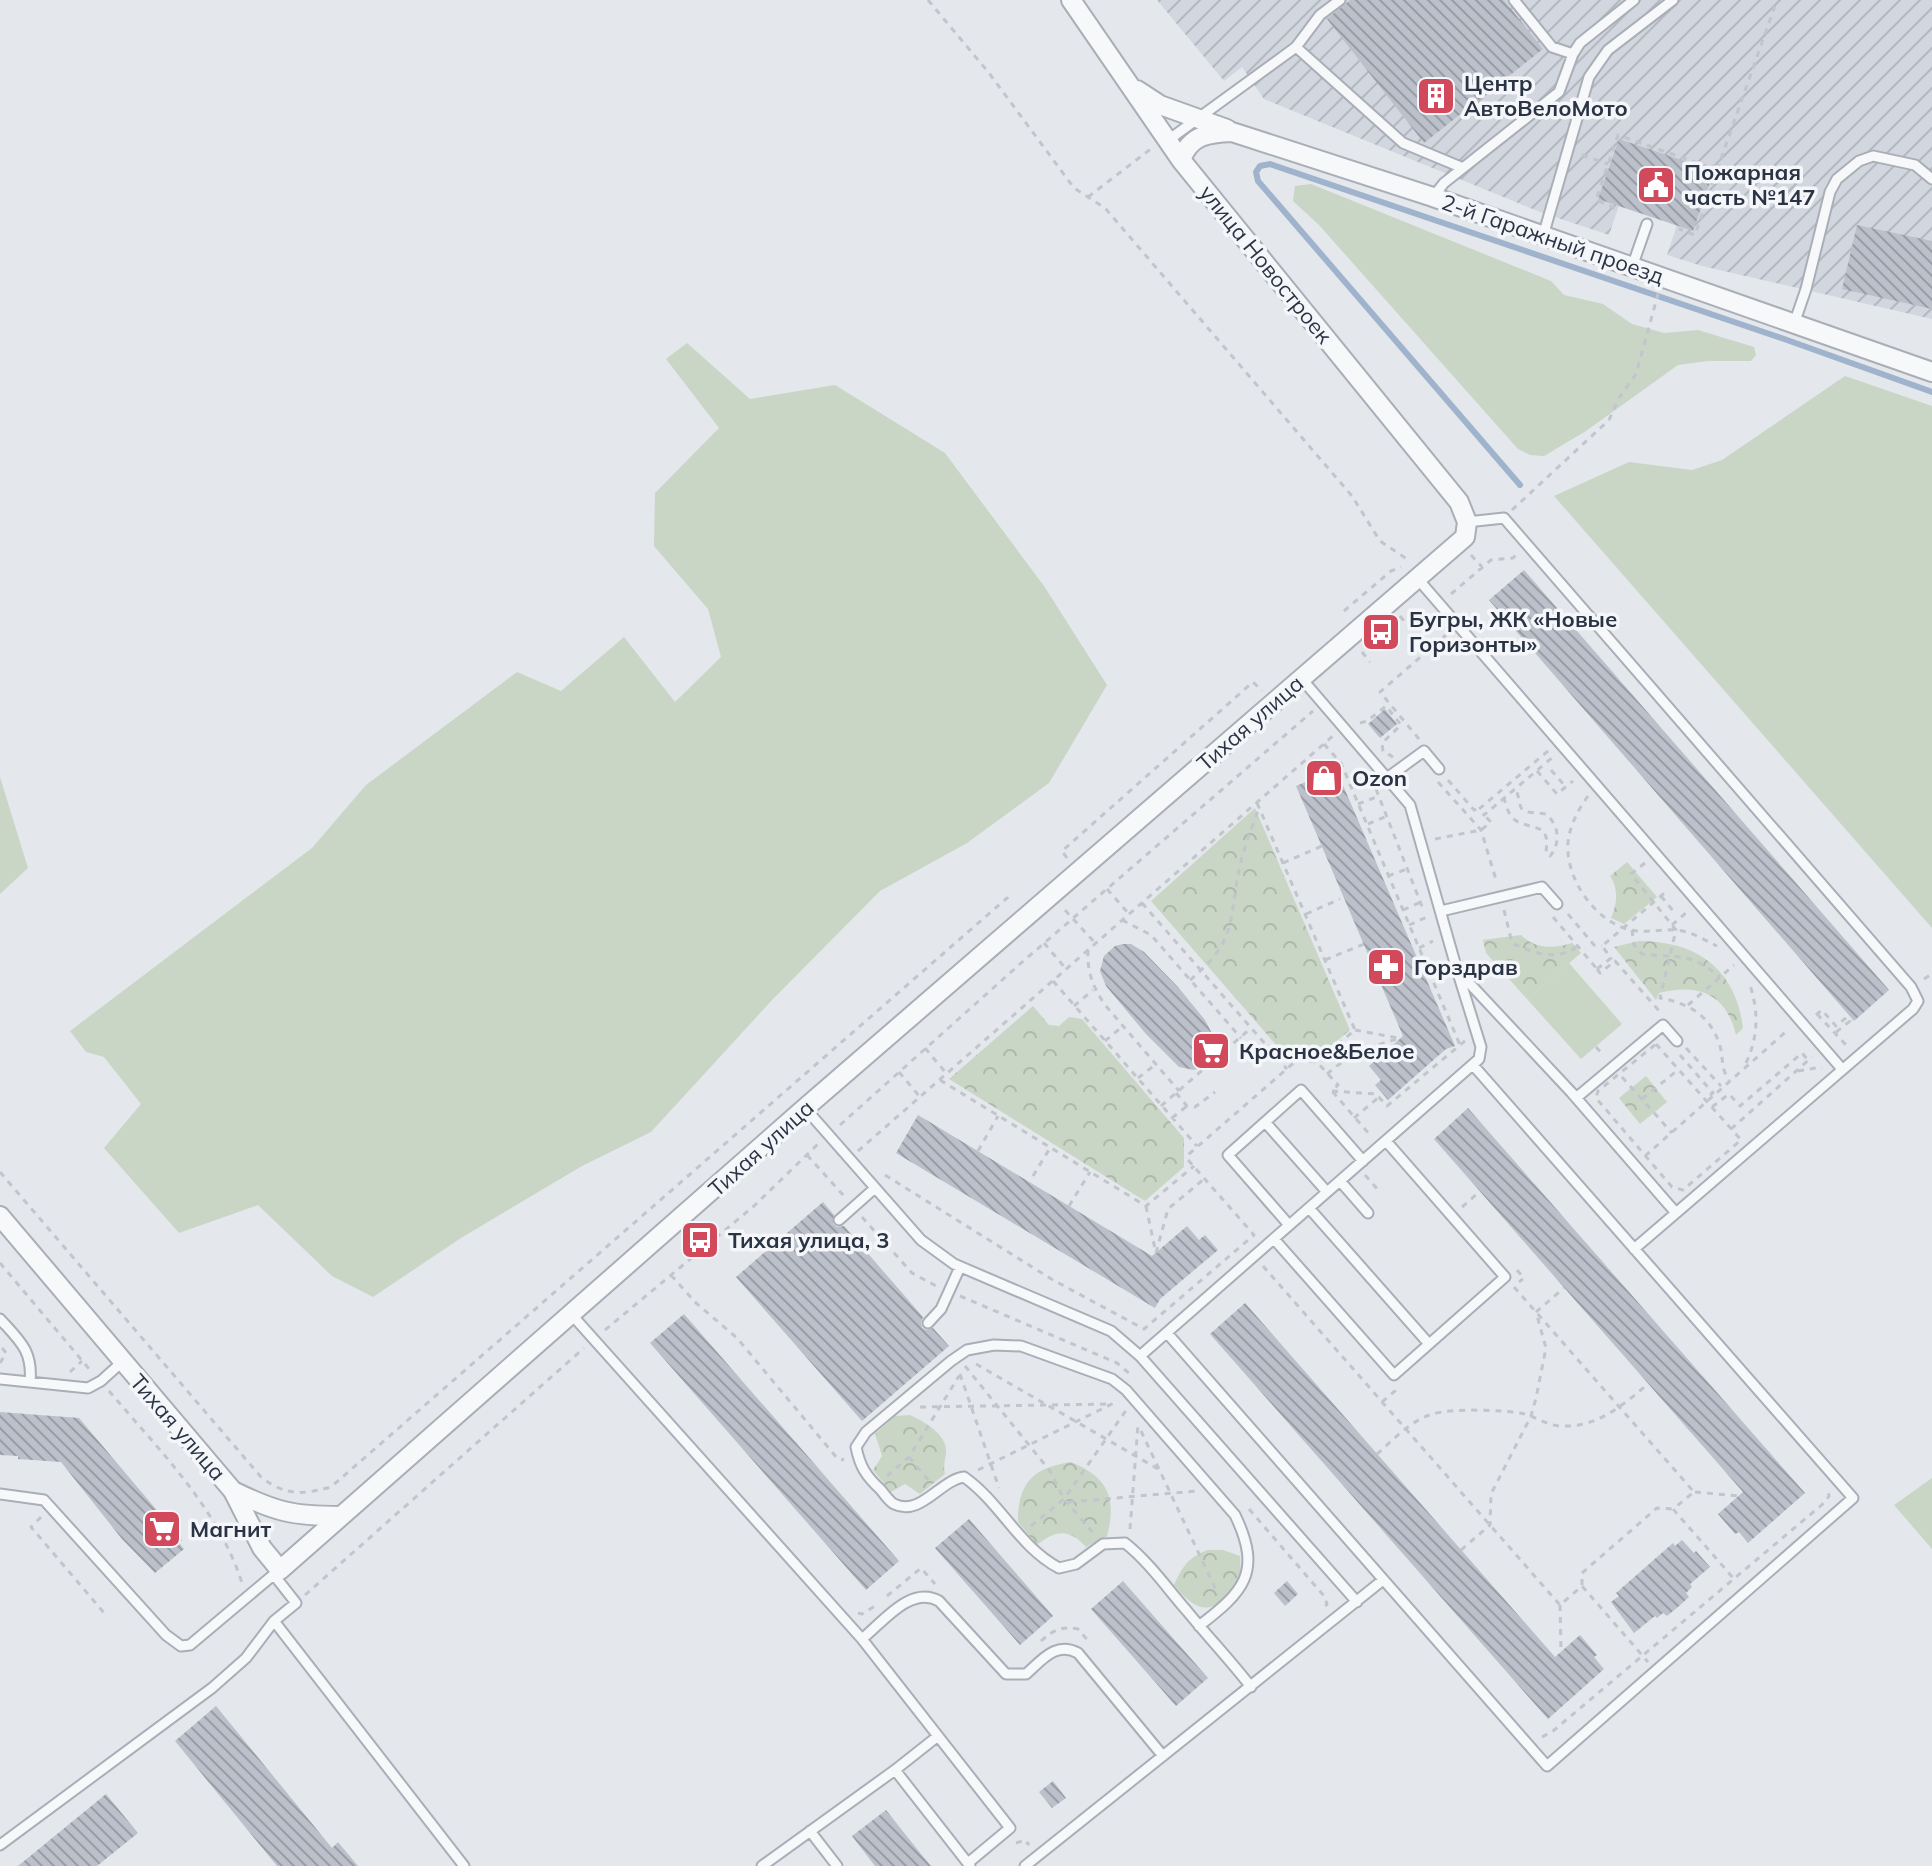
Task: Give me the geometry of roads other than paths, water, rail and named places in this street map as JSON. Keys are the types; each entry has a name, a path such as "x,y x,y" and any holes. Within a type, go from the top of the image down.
{"street":[{"name":"улица Новостроек","path":"1071,0 1181,160 1459,502 1467,522"},
{"name":"2-й Гаражный проезд","path":"1128,84 1160,105 1232,132 1433,197 1932,372"},
{"path":"1181,160 1185,149 1201,135 1232,132"},
{"name":"Тихая улица","path":"0,1216 233,1491 277,1572 805,1108 1465,537 1467,522"},
{"path":"233,1491 268,1508 292,1514 340,1516"}],"lane":[{"path":"1167,141 1296,47 1320,15 1340,0"},
{"path":"1514,0 1552,47 1573,54"},
{"path":"1433,197 1463,168 1559,92 1580,43 1634,0"},
{"path":"1543,236 1589,77 1608,50 1673,0"},
{"path":"1296,47 1403,143 1463,168"},
{"path":"1794,324 1830,192 1837,179 1859,161 1873,156 1915,165 1932,179"},
{"path":"1632,267 1647,224"},
{"path":"1467,522 1504,518 1915,993 1918,1001 1913,1009 1634,1249"},
{"path":"1417,578 1842,1069"},
{"path":"1140,1356 1479,1059 1481,1047 1410,805 1301,678"},
{"path":"1387,778 1424,751 1439,769"},
{"path":"1441,911 1542,887 1557,904"},
{"path":"1457,970 1576,1098 1676,1213"},
{"path":"1576,1098 1616,1070 1663,1025 1673,1042"},
{"path":"1167,1333 1547,1766 1746,1592 1853,1498 1473,1065"},
{"path":"1289,1225 1228,1155 1301,1090 1360,1164"},
{"path":"805,1108 921,1240 960,1267 1111,1331 1140,1356 1357,1602"},
{"path":"1265,1122 1327,1192"},
{"path":"1274,1239 1394,1375 1505,1277 1386,1141"},
{"path":"1340,1181 1368,1213"},
{"path":"839,1220 875,1188"},
{"path":"1309,1208 1429,1344"},
{"path":"928,1323 941,1309 960,1267"},
{"path":"572,1315 862,1639 1010,1828 969,1864 895,1770"},
{"path":"0,1319 28,1353 32,1364 30,1382"},
{"path":"1199,1626 1224,1606 1243,1586 1246,1577 1246,1549 1235,1515 1112,1379 1021,1346 994,1345 967,1350 866,1432 856,1447 859,1464 895,1504 910,1506 928,1499 944,1484 964,1477 985,1495 1042,1559 1059,1568 1076,1564 1103,1544 1125,1543 1138,1554 1199,1626 1251,1687"},
{"path":"0,1379 88,1388 122,1362"},
{"path":"0,1494 44,1500 166,1635 181,1646 190,1645 277,1572 296,1603 274,1621 246,1658 212,1688 0,1845"},
{"path":"1025,1866 1383,1580"},
{"path":"862,1639 910,1599 925,1596 939,1601 1006,1674 1026,1674 1053,1651 1071,1650 1078,1653 1163,1756"},
{"path":"274,1621 464,1866"},
{"path":"762,1866 938,1736"},
{"path":"810,1831 837,1866"}],"waterway":[{"path":"1520,485 1258,181 1256,172 1260,166 1270,164 1932,392"}],"place":[{"name":"Центр АвтоВелоМото","path":"1436,96"},
{"name":"Пожарная часть №147","path":"1656,185"},
{"name":"Бугры, ЖК «Новые Горизонты»","path":"1381,632"},
{"name":"Ozon","path":"1324,778"},
{"name":"Горздрав","path":"1386,967"},
{"name":"Красное&Белое","path":"1211,1051"},
{"name":"Тихая улица, 3","path":"700,1240"},
{"name":"Магнит","path":"162,1529"}]}
